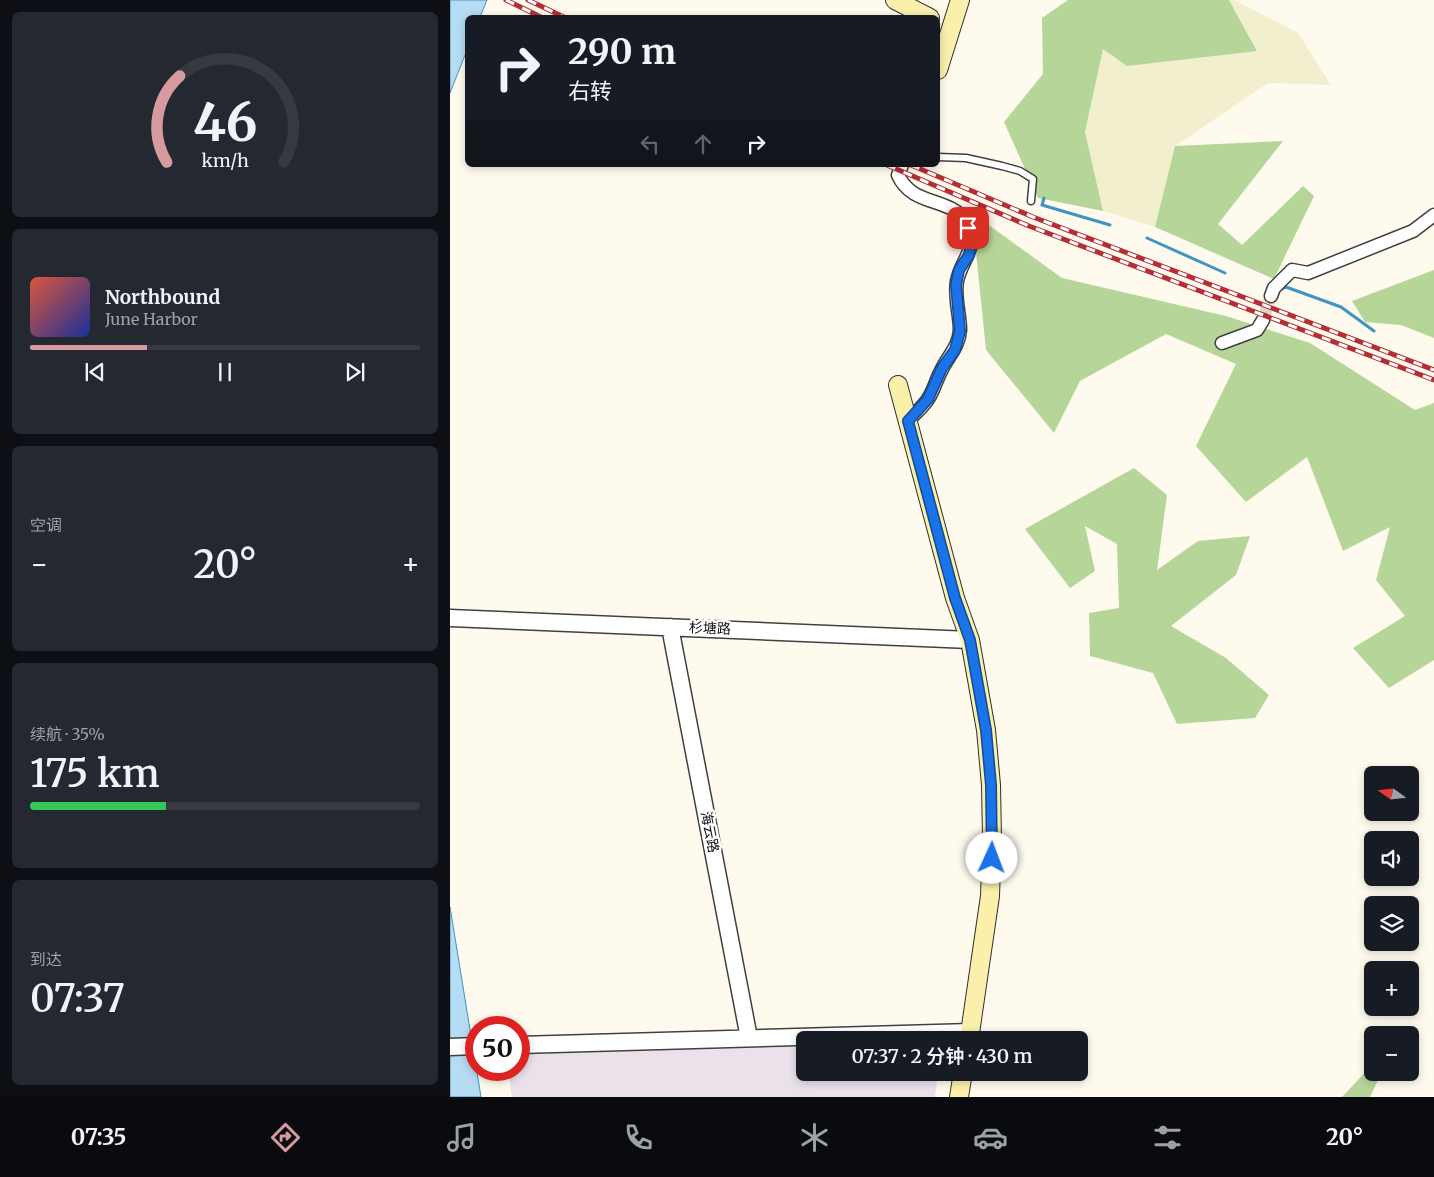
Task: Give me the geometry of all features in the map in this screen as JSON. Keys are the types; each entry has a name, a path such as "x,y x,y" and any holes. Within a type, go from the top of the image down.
{"main road":[{"path":"895,0 924,15"},
{"path":"940,55 944,25 960,0"},
{"path":"898,385 955,598 970,640 986,730 991,785 990,896 971,1031"},
{"path":"959,1097 962,1081"}],"street":[{"path":"901,167 898,175 903,186 917,196 947,207 964,219 972,237 969,255 959,270 956,285 960,331 955,350 942,368 928,399 908,421"},
{"path":"1271,296 1274,288 1292,270 1308,273 1413,231 1434,215"},
{"path":"1222,343 1257,330 1264,320"},
{"name":"杉塘路","path":"450,618 970,640"},
{"name":"海云路","path":"670,627 750,1038"},
{"path":"530,1044 796,1038"},
{"path":"450,1047 465,1046"}],"lane":[{"path":"940,157 966,158 1020,171 1033,179 1031,201"}],"shaded area":[{"path":"1229,0 1234,0 1298,33 1331,85 1268,83 1175,146 1155,227 1103,211 1085,132 1103,48 1257,50"},
{"path":"796,1044 796,1081 937,1081 935,1097 512,1097 510,1081 530,1081 530,1053"}],"green space":[{"path":"1068,0 1229,0 1257,51 1127,66 1103,49 1085,132 1103,211 1038,198 1004,122 1043,74 1042,18"},
{"path":"1283,141 1218,224 1242,245 1303,186 1314,196 1274,279 1155,227 1175,146"},
{"path":"972,213 1062,278 1226,316 1310,343 1415,410 1434,403 1434,660 1389,688 1353,648 1405,616 1376,580 1390,527 1343,551 1307,457 1246,502 1196,446 1236,364 1166,334 1080,381 1054,433 986,350"},
{"path":"1434,270 1434,338 1401,325 1365,322 1352,301"},
{"path":"1134,468 1167,495 1157,570 1198,541 1250,536 1236,575 1171,626 1226,658 1269,695 1255,718 1177,724 1153,673 1090,656 1089,613 1119,608 1117,544 1085,526 1095,571 1070,588 1025,529"},
{"path":"1364,1073 1364,1081 1378,1081 1370,1097 1342,1097"}],"water":[{"path":"450,0 487,0 481,15 465,15 465,55 450,93"},
{"path":"450,907 468,1016 465,1016 465,1081 478,1081 481,1097 450,1097"}],"waterway":[{"path":"1044,198 1042,205 1110,225"},
{"path":"1147,238 1225,273"},
{"path":"1279,290 1286,287 1341,307 1374,331"}],"tunnel":[{"path":"1263,320 1271,296"}],"railway":[{"path":"506,0 537,15"},
{"path":"528,0 560,15"},
{"path":"892,167 1029,226 1434,380"},
{"path":"916,167 1033,217 1434,370"}],"route":[{"path":"968,228 972,237 969,255 959,270 956,285 960,331 955,350 942,368 928,399 908,421 955,598 970,640 986,730 991,785 992,858"}]}
